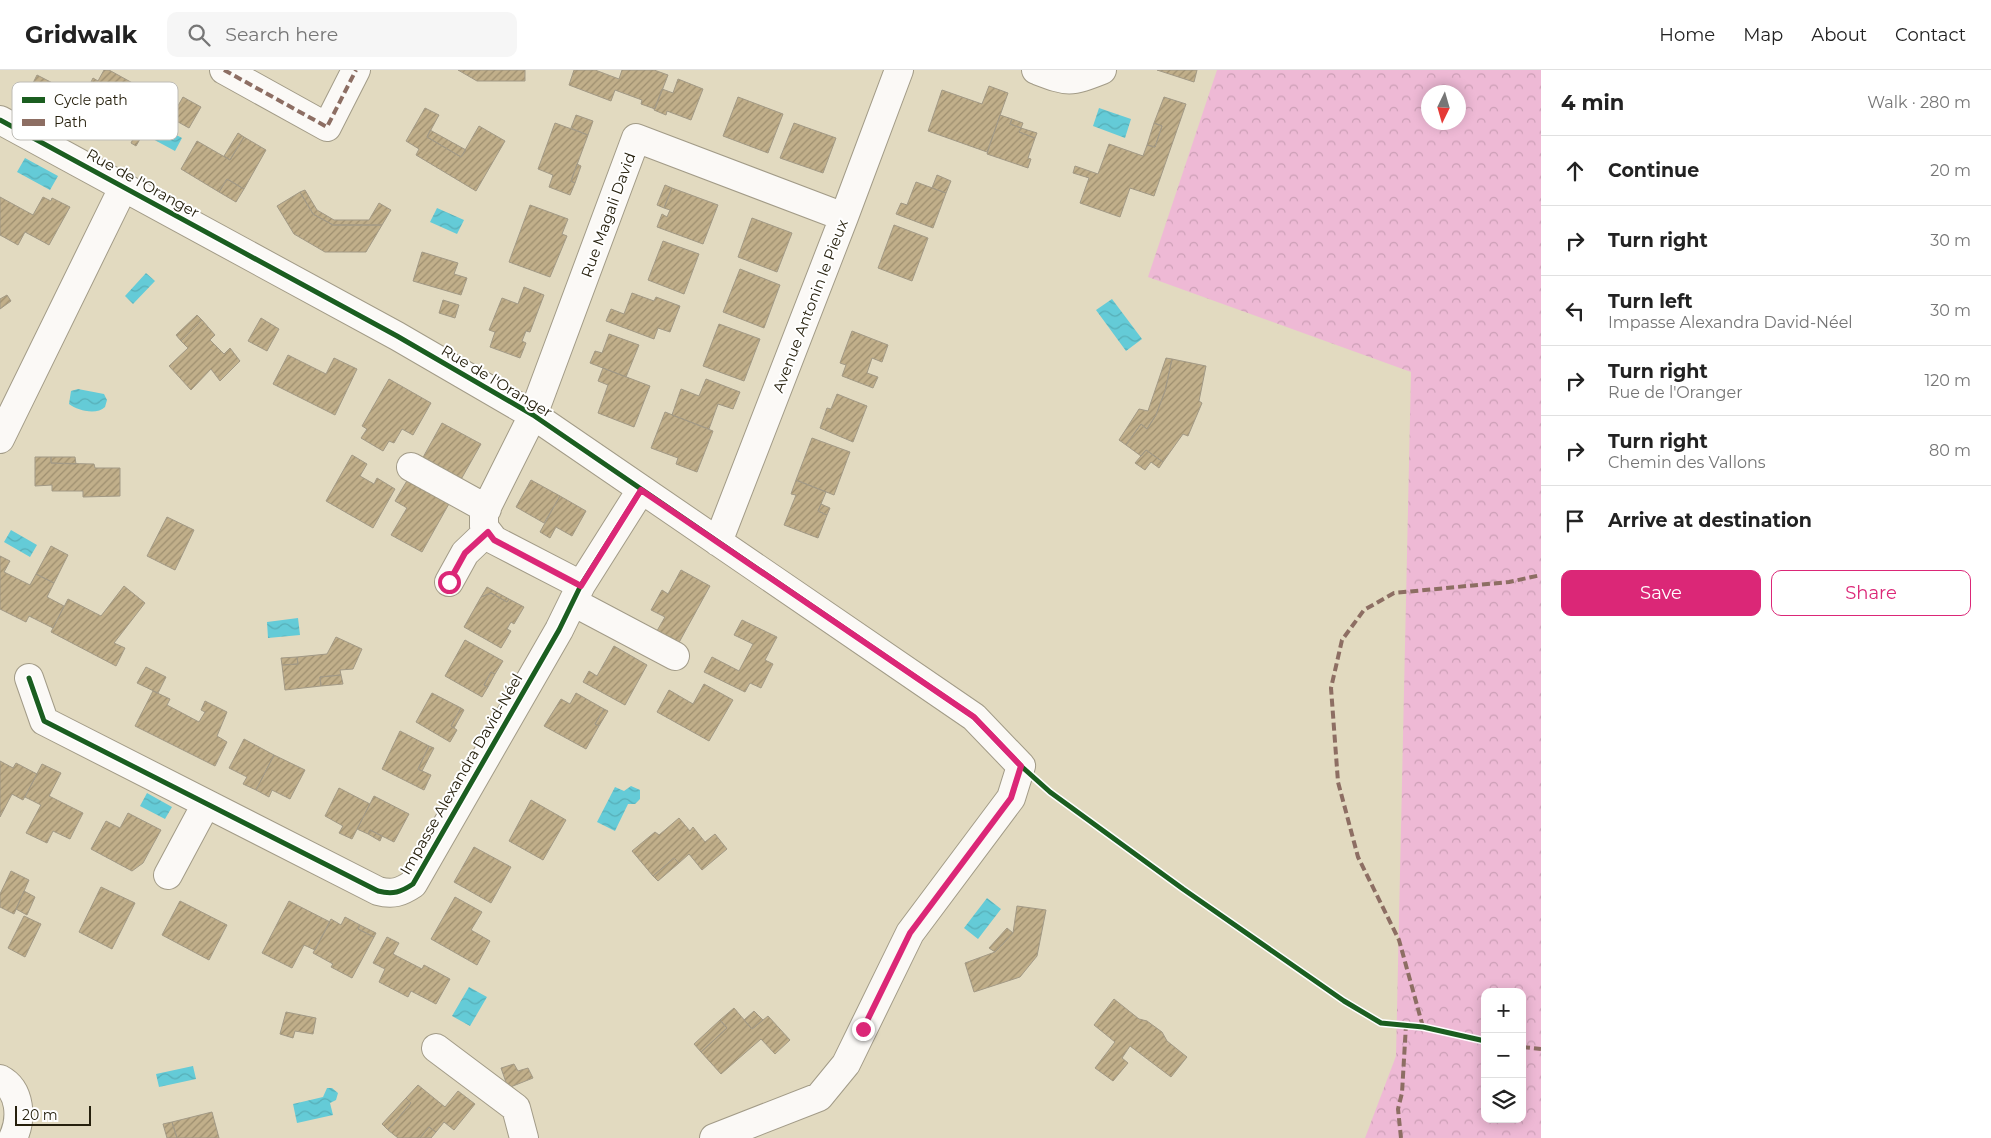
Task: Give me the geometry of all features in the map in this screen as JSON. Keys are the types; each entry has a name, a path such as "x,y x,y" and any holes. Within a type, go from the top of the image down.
{"street":[{"path":"224,70 326,127 356,70"},
{"name":"Avenue Antonin le Pieux","path":"718,542 899,70"},
{"path":"1036,70 1065,81 1102,70"},
{"name":"Rue de l'Oranger","path":"0,120 12,126"},
{"name":"Rue Magali David","path":"533,415 636,138 844,217"},
{"name":"Rue de l'Oranger","path":"38,140 397,336 533,415 974,717 1021,766 1011,798 910,933 846,1064 819,1097 714,1138"},
{"path":"0,439 124,186"},
{"path":"449,582 465,553 487,520 533,415"},
{"path":"411,467 487,520 494,540 675,656"},
{"name":"Impasse Alexandra David-Néel","path":"29,678 44,721 378,891 390,894 402,892 413,884 560,630 577,594 641,490"},
{"path":"168,874 206,804"},
{"path":"436,1048 516,1108 524,1138"},
{"path":"0,1079 7,1082 19,1105 19,1126 13,1138"}],"green space":[{"path":"1217,70 1541,70 1541,1138 1365,1138 1396,1056 1411,372 1148,277"}],"water":[{"path":"1099,108 1131,119 1125,138 1093,126"},
{"path":"178,136 182,138 175,151 155,140 178,140"},
{"path":"25,158 58,176 50,190 17,172"},
{"path":"437,208 464,220 457,234 430,222"},
{"path":"146,273 155,281 133,304 125,296"},
{"path":"1112,299 1142,339 1126,351 1096,310"},
{"path":"78,389 104,394 107,400 105,407 97,411 87,411 77,409 69,404 71,391"},
{"path":"11,530 37,545 30,557 4,542"},
{"path":"298,618 300,635 268,638 267,622"},
{"path":"631,786 640,790 640,799 635,804 628,804 615,831 597,822 615,787 624,791"},
{"path":"147,793 172,807 165,819 140,806"},
{"path":"987,898 1001,909 978,939 964,928"},
{"path":"469,987 487,997 470,1026 452,1016"},
{"path":"193,1066 196,1079 159,1087 156,1074"},
{"path":"327,1088 332,1088 338,1093 336,1100 330,1103 333,1115 297,1123 293,1104 323,1097"}],"building":[{"path":"104,70 109,70 131,82 91,82 93,78 98,81"},
{"path":"458,70 525,70 525,81 477,81"},
{"path":"574,70 595,70 619,79 622,70 654,70 668,75 655,109 641,104 642,100 615,90 611,101 569,85"},
{"path":"1157,70 1197,70 1194,82"},
{"path":"37,75 51,82 34,82"},
{"path":"678,79 703,89 691,120 667,111 666,115 654,110 662,89 673,93"},
{"path":"989,86 1008,93 987,152 928,131 942,90 982,104"},
{"path":"183,97 201,107 189,128 178,122 178,106"},
{"path":"738,97 783,114 768,153 723,136"},
{"path":"1164,97 1186,104 1154,196 1130,188 1120,217 1080,203 1089,178 1073,173 1075,166 1098,174 1109,144 1143,156 1147,145 1155,147 1162,126 1154,123"},
{"path":"425,108 439,115 427,137 461,157 479,126 505,141 476,191 416,155 419,149 406,141"},
{"path":"576,115 593,121 588,135 571,128"},
{"path":"1000,115 1012,119 1010,124 1021,128 1019,132 1035,138 1028,158 1031,159 1028,168 987,154"},
{"path":"1012,119 1023,123 1021,128 1010,124"},
{"path":"555,123 588,135 571,181 575,183 570,195 549,187 553,175 538,169"},
{"path":"794,123 836,138 823,173 780,158"},
{"path":"1154,123 1162,126 1155,147 1147,145"},
{"path":"1021,128 1037,133 1035,138 1019,132"},
{"path":"430,130 466,150 461,157 427,137"},
{"path":"238,133 244,137 230,160 224,156"},
{"path":"244,137 266,150 244,189 227,179 219,192 181,169 197,141 230,160"},
{"path":"132,140 140,140 136,146 131,143"},
{"path":"577,164 581,166 575,183 571,181"},
{"path":"937,175 951,181 946,193 932,188"},
{"path":"227,179 244,189 236,202 219,192"},
{"path":"916,182 946,193 933,228 896,214 901,203 907,205"},
{"path":"665,185 672,188 664,208 657,205"},
{"path":"672,188 718,205 703,244 657,227 662,214 667,217 670,210 664,208"},
{"path":"305,190 317,210 334,220 369,220 379,203 391,210 382,225 333,225 313,214 300,192"},
{"path":"300,192 313,214 333,225 382,225 366,252 325,252 294,234 277,206"},
{"path":"0,197 33,215 43,197 51,201 52,198 70,207 49,245 25,232 18,245 0,235"},
{"path":"530,205 568,219 562,234 567,236 550,277 509,262"},
{"path":"752,218 792,233 777,272 738,257"},
{"path":"894,225 928,238 912,281 878,268"},
{"path":"663,241 699,254 684,294 648,280"},
{"path":"422,252 458,263 454,274 467,278 461,295 413,281"},
{"path":"740,269 780,285 764,328 723,312"},
{"path":"524,287 544,295 530,332 526,331 522,341 526,343 520,358 490,347 495,332 489,330 502,298 518,304"},
{"path":"632,293 654,301 656,297 680,306 670,332 658,328 654,339 606,321 611,309 624,314"},
{"path":"7,295 11,301 0,309 0,299"},
{"path":"443,300 459,305 455,318 439,313"},
{"path":"197,315 202,320 181,341 176,335"},
{"path":"261,318 279,329 267,351 248,341"},
{"path":"202,320 215,335 210,340 224,354 230,348 240,361 220,381 211,369 191,390 169,366 188,348 181,341"},
{"path":"719,324 760,339 744,381 703,366"},
{"path":"852,331 888,345 882,362 872,358 867,373 878,377 873,388 842,376 846,365 840,363"},
{"path":"609,334 639,345 626,377 590,363 595,351 602,353"},
{"path":"288,355 326,374 334,358 357,369 335,415 273,384"},
{"path":"1166,358 1172,359 1165,391 1156,415 1147,429 1141,424 1126,445 1119,440 1139,409 1148,411"},
{"path":"1172,359 1206,366 1199,401 1202,403 1188,436 1183,434 1163,462 1146,450 1141,456 1126,445 1141,424 1147,429 1156,415 1165,391"},
{"path":"603,368 650,386 634,427 598,413 608,385 598,381"},
{"path":"389,379 431,403 413,435 402,429 394,443 389,441 383,451 361,438 367,429 362,426"},
{"path":"706,379 740,392 733,409 718,404 709,429 672,415 681,389 699,396"},
{"path":"837,394 867,406 853,442 820,428 827,408 831,409"},
{"path":"665,412 713,431 697,472 676,464 678,458 651,448"},
{"path":"442,423 481,444 459,483 421,461"},
{"path":"812,438 850,452 834,495 796,480"},
{"path":"1146,450 1163,462 1159,468 1151,462 1145,470 1135,463"},
{"path":"352,455 367,464 360,476 374,484 377,478 395,489 373,528 326,501"},
{"path":"35,457 51,457 51,463 94,464 95,468 120,468 120,496 83,497 83,491 52,491 52,485 35,486"},
{"path":"51,457 75,457 76,464 51,463"},
{"path":"408,479 450,502 422,552 391,535 407,508 395,501"},
{"path":"531,480 560,496 544,523 516,507"},
{"path":"796,480 826,492 818,511 827,515 818,538 784,525 796,495 791,494"},
{"path":"560,496 586,511 572,536 556,527 550,538 540,532"},
{"path":"821,504 830,508 827,515 818,511"},
{"path":"167,517 194,530 175,570 147,556"},
{"path":"51,546 68,555 54,583 36,574"},
{"path":"0,556 10,561 4,572 30,585 36,574 54,583 47,597 64,606 53,628 29,616 26,622 0,609"},
{"path":"681,570 710,586 676,648 654,636 665,617 651,610 662,590 668,594"},
{"path":"124,586 145,603 114,643 125,648 116,666 51,632 68,599 101,616"},
{"path":"487,587 509,599 507,602 491,593 481,597"},
{"path":"491,593 507,602 509,599 524,607 514,624 511,622 507,629 511,631 501,648 464,627 481,597"},
{"path":"742,620 777,637 765,660 773,664 761,688 750,683 745,692 704,672 712,657 739,671 753,644 734,635"},
{"path":"336,637 362,649 353,669 340,670 341,675 320,677 321,686 285,690 282,665 298,664 297,657 327,654"},
{"path":"465,640 503,661 495,674 491,672 484,685 488,687 482,697 445,676"},
{"path":"614,646 647,665 625,705 583,682 589,671 597,676"},
{"path":"297,657 298,664 282,665 281,658"},
{"path":"146,667 166,677 158,693 137,683"},
{"path":"491,672 495,674 488,687 484,685"},
{"path":"341,675 343,684 321,686 320,677"},
{"path":"704,684 733,700 709,741 657,712 669,690 693,704"},
{"path":"153,691 170,699 167,705 199,722 205,712 201,710 205,701 227,712 217,736 227,742 215,766 135,726"},
{"path":"432,693 461,708 451,726 457,730 450,742 416,722"},
{"path":"576,693 604,709 595,724 599,726 586,749 544,726 561,699 570,704"},
{"path":"461,708 464,710 454,728 451,726"},
{"path":"604,709 608,711 599,726 595,724"},
{"path":"400,731 429,746 418,769 431,775 424,790 382,769"},
{"path":"244,739 274,755 256,790 243,784 247,777 229,768"},
{"path":"429,746 434,748 422,771 418,769"},
{"path":"274,755 305,770 290,799 272,790 269,797 256,790"},
{"path":"0,761 13,768 16,763 37,774 23,800 12,794 0,817"},
{"path":"42,764 61,773 49,796 83,813 70,839 53,831 47,843 26,833 41,805 25,797"},
{"path":"339,788 370,804 352,839 339,833 343,826 325,816"},
{"path":"374,796 409,814 394,842 370,830 368,834 357,829"},
{"path":"531,800 566,820 543,860 509,841"},
{"path":"128,813 161,830 143,863 132,871 91,849 106,821 120,828"},
{"path":"679,818 690,831 693,827 705,842 715,834 727,849 702,870 689,854 679,863 674,858 653,876 632,851 655,832 659,835"},
{"path":"370,830 382,836 380,841 368,834"},
{"path":"474,847 511,867 491,903 454,882"},
{"path":"674,858 679,863 658,881 653,876"},
{"path":"11,871 29,880 14,914 0,907 0,894"},
{"path":"101,887 135,903 112,949 79,932"},
{"path":"24,891 35,897 27,915 16,909"},
{"path":"455,897 482,912 471,930 490,941 477,965 431,939"},
{"path":"180,901 227,925 209,960 162,935"},
{"path":"289,901 330,922 315,950 304,945 292,968 262,953"},
{"path":"1017,906 1046,910 1037,956 1020,977 974,992 965,963 995,952 1013,933"},
{"path":"24,916 41,924 25,957 8,948"},
{"path":"345,917 360,925 358,929 374,937 352,978 331,967 333,964 313,953 331,919 341,925"},
{"path":"360,925 376,933 374,937 358,929"},
{"path":"1007,928 1013,933 995,952 989,948"},
{"path":"387,937 399,943 393,954 422,969 424,965 450,979 436,1004 411,991 408,997 379,982 385,969 373,963"},
{"path":"1114,999 1139,1019 1147,1021 1162,1032 1167,1041 1187,1057 1171,1077 1130,1046 1122,1058 1128,1063 1113,1081 1095,1068 1115,1042 1094,1025"},
{"path":"734,1008 752,1029 768,1016 790,1040 775,1054 761,1039 721,1074 701,1052 727,1028 720,1020"},
{"path":"754,1011 763,1020 752,1029 744,1020"},
{"path":"286,1012 316,1018 313,1034 295,1031 293,1038 280,1034"},
{"path":"720,1020 727,1028 701,1052 694,1044"},
{"path":"514,1064 518,1071 528,1068 533,1078 508,1088 501,1068"},
{"path":"418,1085 445,1107 458,1091 475,1104 454,1130 444,1122 436,1132 429,1127 420,1138 398,1138 388,1130 411,1103 406,1098"},
{"path":"406,1098 411,1103 388,1130 382,1124"},
{"path":"212,1112 219,1138 177,1138 172,1122"},
{"path":"172,1122 177,1138 167,1138 163,1124"},
{"path":"429,1127 436,1132 431,1138 420,1138"}],"marked path":[{"path":"224,70 327,127 356,70"},
{"path":"1423,1027 1399,940 1358,857 1338,782 1331,688 1342,640 1364,610 1394,593 1509,582 1541,575"},
{"path":"1401,1138 1398,1109 1402,1093 1406,1025"},
{"path":"1526,1047 1541,1049"}],"cycle path":[{"path":"0,120 12,127"},
{"path":"37,140 397,336 533,415 974,717 1021,766 1050,792 1183,889 1344,1001 1381,1023 1423,1027 1481,1040"},
{"path":"29,678 44,721 378,891 388,893 401,891 413,884 559,630 581,585 641,490"}],"route":[{"path":"449,582 465,553 488,532 494,540 581,586 641,490 974,717 1021,766 1011,798 910,933 863,1029"}]}
